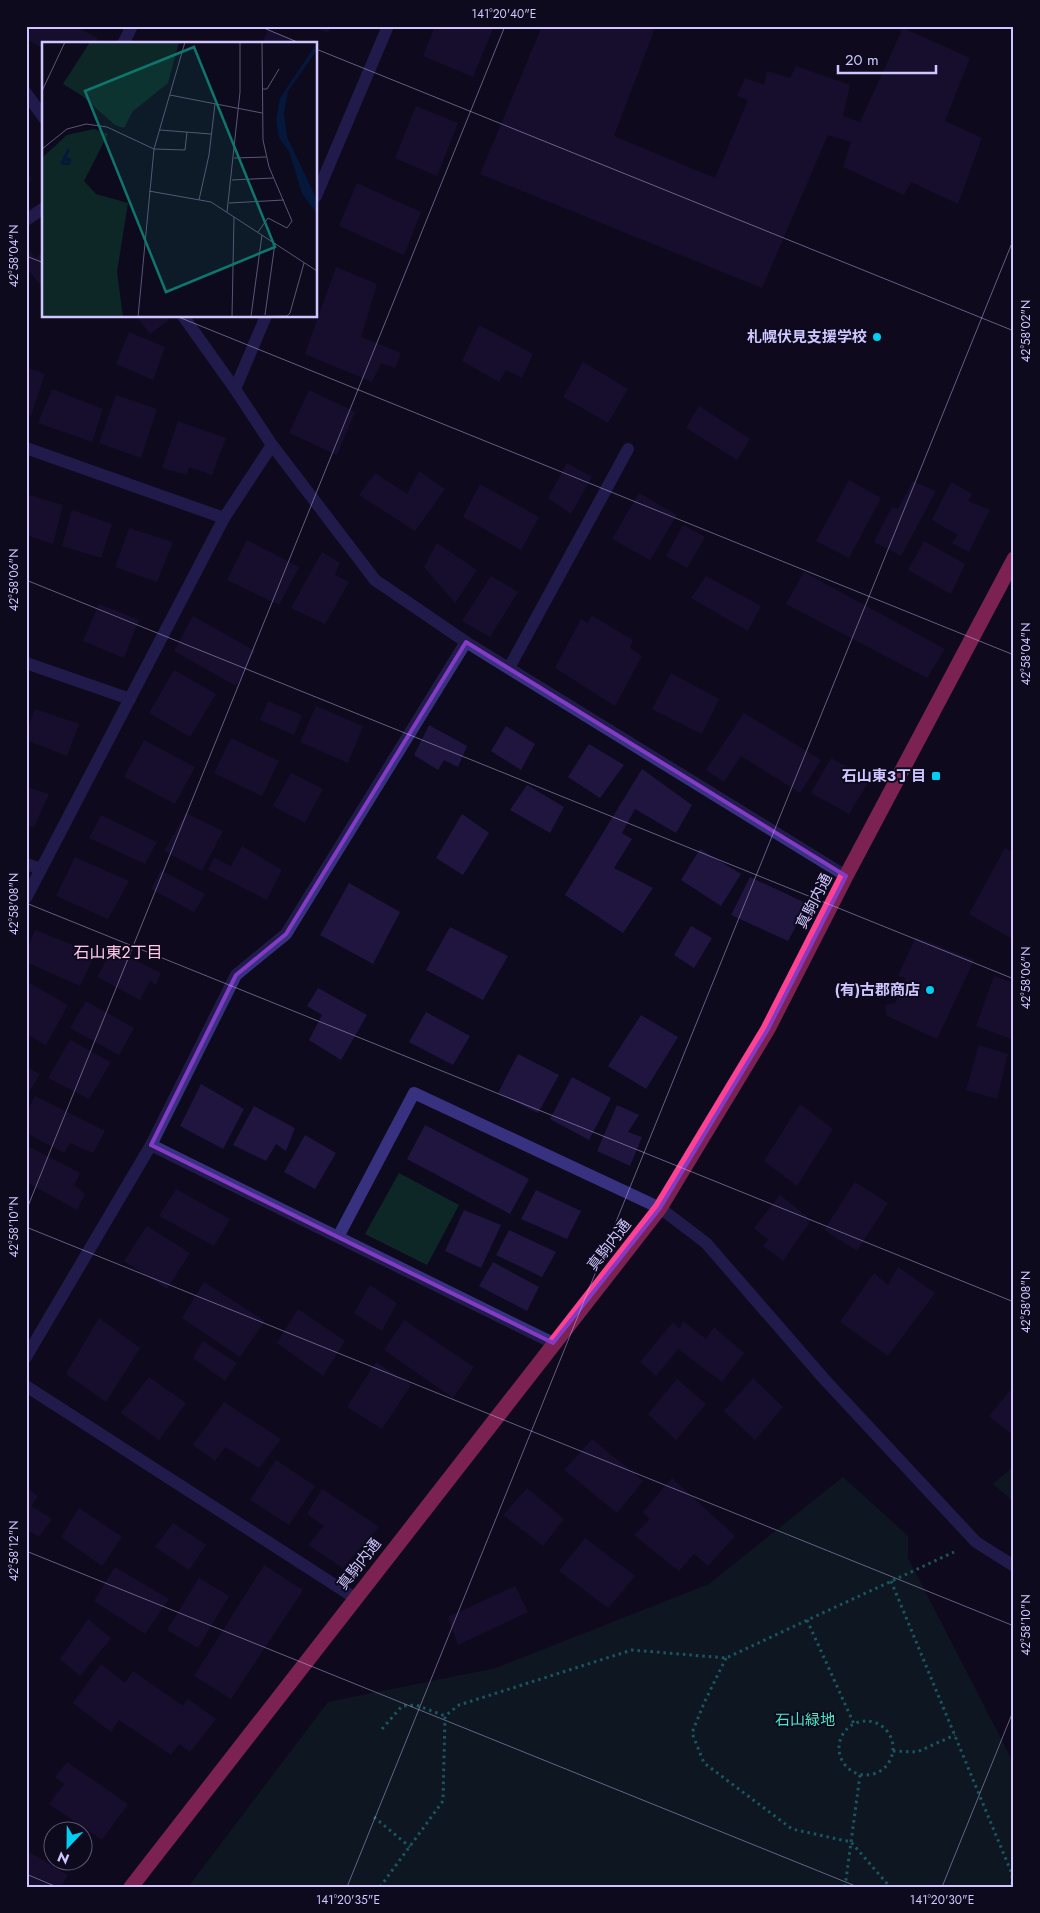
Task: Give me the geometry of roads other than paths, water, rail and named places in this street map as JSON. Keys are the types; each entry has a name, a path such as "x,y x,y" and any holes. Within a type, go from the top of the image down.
{"highway":[{"name":"真駒内通","path":"130,1887 660,1208 768,1029 846,876 1014,559"}],"street":[{"path":"123,42 132,26"},
{"path":"318,191 388,26"},
{"path":"26,92 42,115"},
{"path":"26,220 42,209"},
{"path":"184,318 272,445 374,580 466,642 846,876"},
{"path":"235,389 265,318"},
{"path":"26,898 224,518 272,445"},
{"path":"26,448 224,518"},
{"path":"509,668 628,449"},
{"path":"26,1358 150,1145 236,975 286,934 466,642"},
{"path":"26,663 130,699"},
{"path":"26,864 41,869"},
{"path":"338,1237 414,1093 660,1208 706,1243 826,1380 976,1542 1014,1566"},
{"path":"150,1145 553,1343"},
{"path":"26,1386 355,1598"}],"place":[{"name":"札幌伏見支援学校","path":"877,337"},
{"name":"石山東3丁目","path":"936,776"},
{"name":"(有)古郡商店","path":"930,990"}],"district":[{"name":"石山東2丁目","path":"118,952"}],"park label":[{"name":"石山緑地","path":"805,1720"}]}
